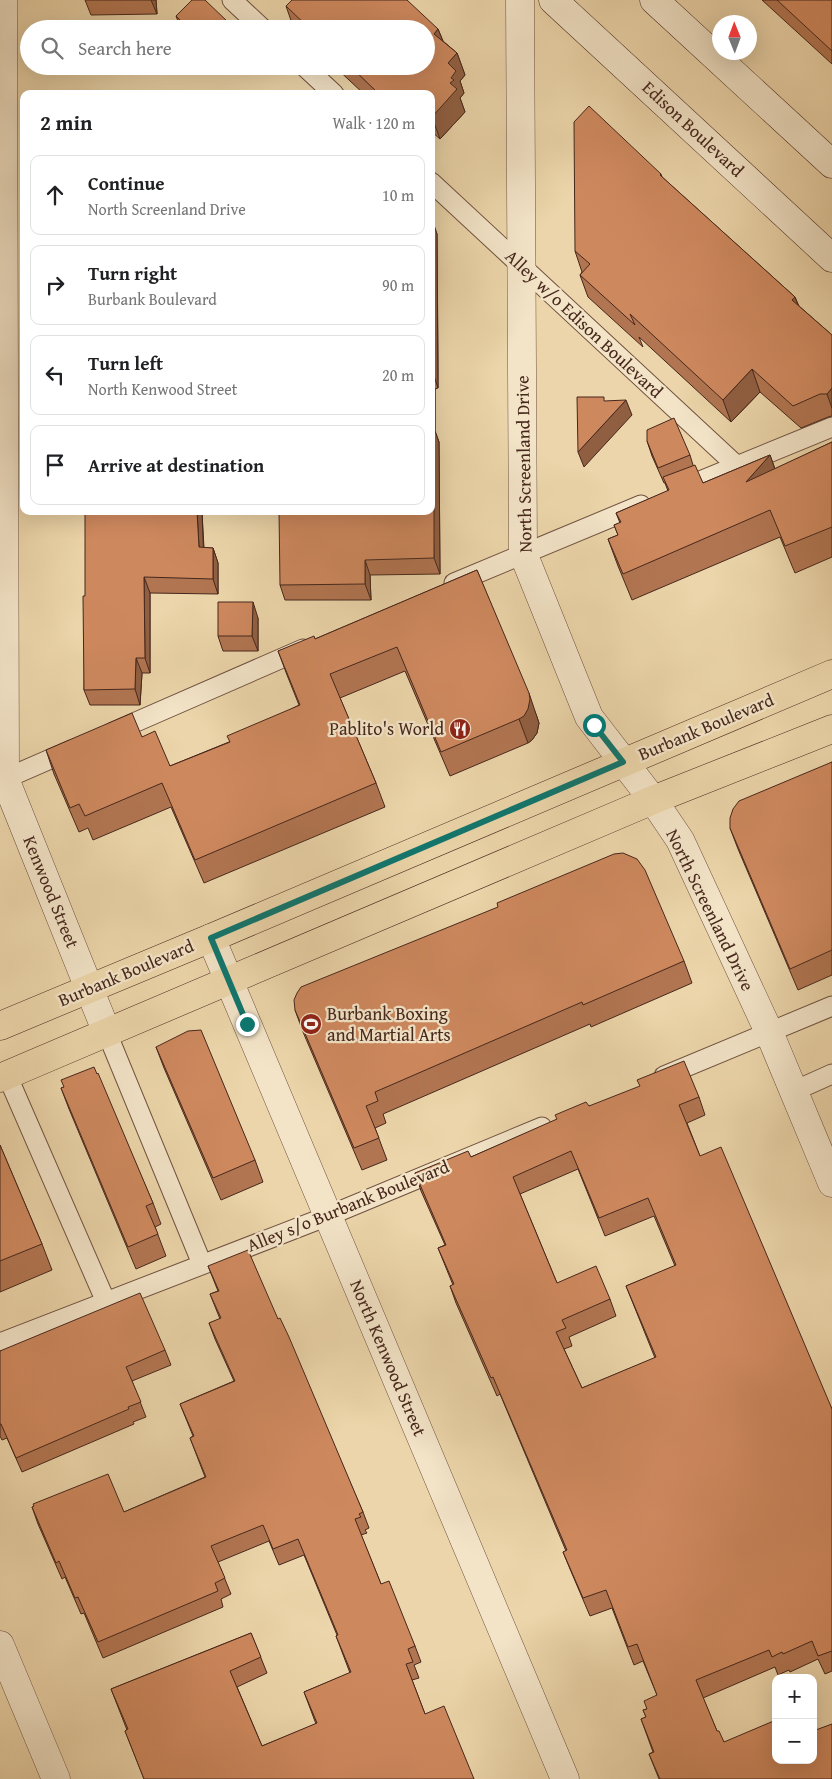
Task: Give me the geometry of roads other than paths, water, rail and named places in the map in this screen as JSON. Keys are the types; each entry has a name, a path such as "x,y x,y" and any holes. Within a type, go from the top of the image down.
{"main road":[{"name":"Burbank Boulevard","path":"0,1026 832,674"},
{"path":"3,1076 653,800 832,729"}],"street":[{"name":"Kenwood Street","path":"3,0 2,780 107,1032"},
{"name":"North Screenland Drive","path":"520,0 523,553 589,717 653,800 684,848 769,1032 832,1182"},
{"name":"Edison Boulevard","path":"554,0 832,258"},
{"path":"654,0 832,164"},
{"name":"North Kenwood Street","path":"211,938 565,1779"},
{"path":"0,1645 56,1779"}],"lane":[{"path":"232,0 253,20"},
{"path":"314,75 330,90"},
{"name":"Alley w/o Edison Boulevard","path":"435,186 737,466"},
{"path":"441,589 523,553 832,427"},
{"path":"2,780 323,640"},
{"path":"650,1082 832,1006"},
{"path":"107,1032 202,1264"},
{"path":"794,1090 832,1074"},
{"path":"3,1076 106,1302"},
{"name":"Alley s/o Burbank Boulevard","path":"0,1343 328,1216 558,1120"}],"place":[{"name":"Pablito's World","path":"460,729"},
{"name":"Burbank Boxing and Martial Arts","path":"311,1024"}]}
